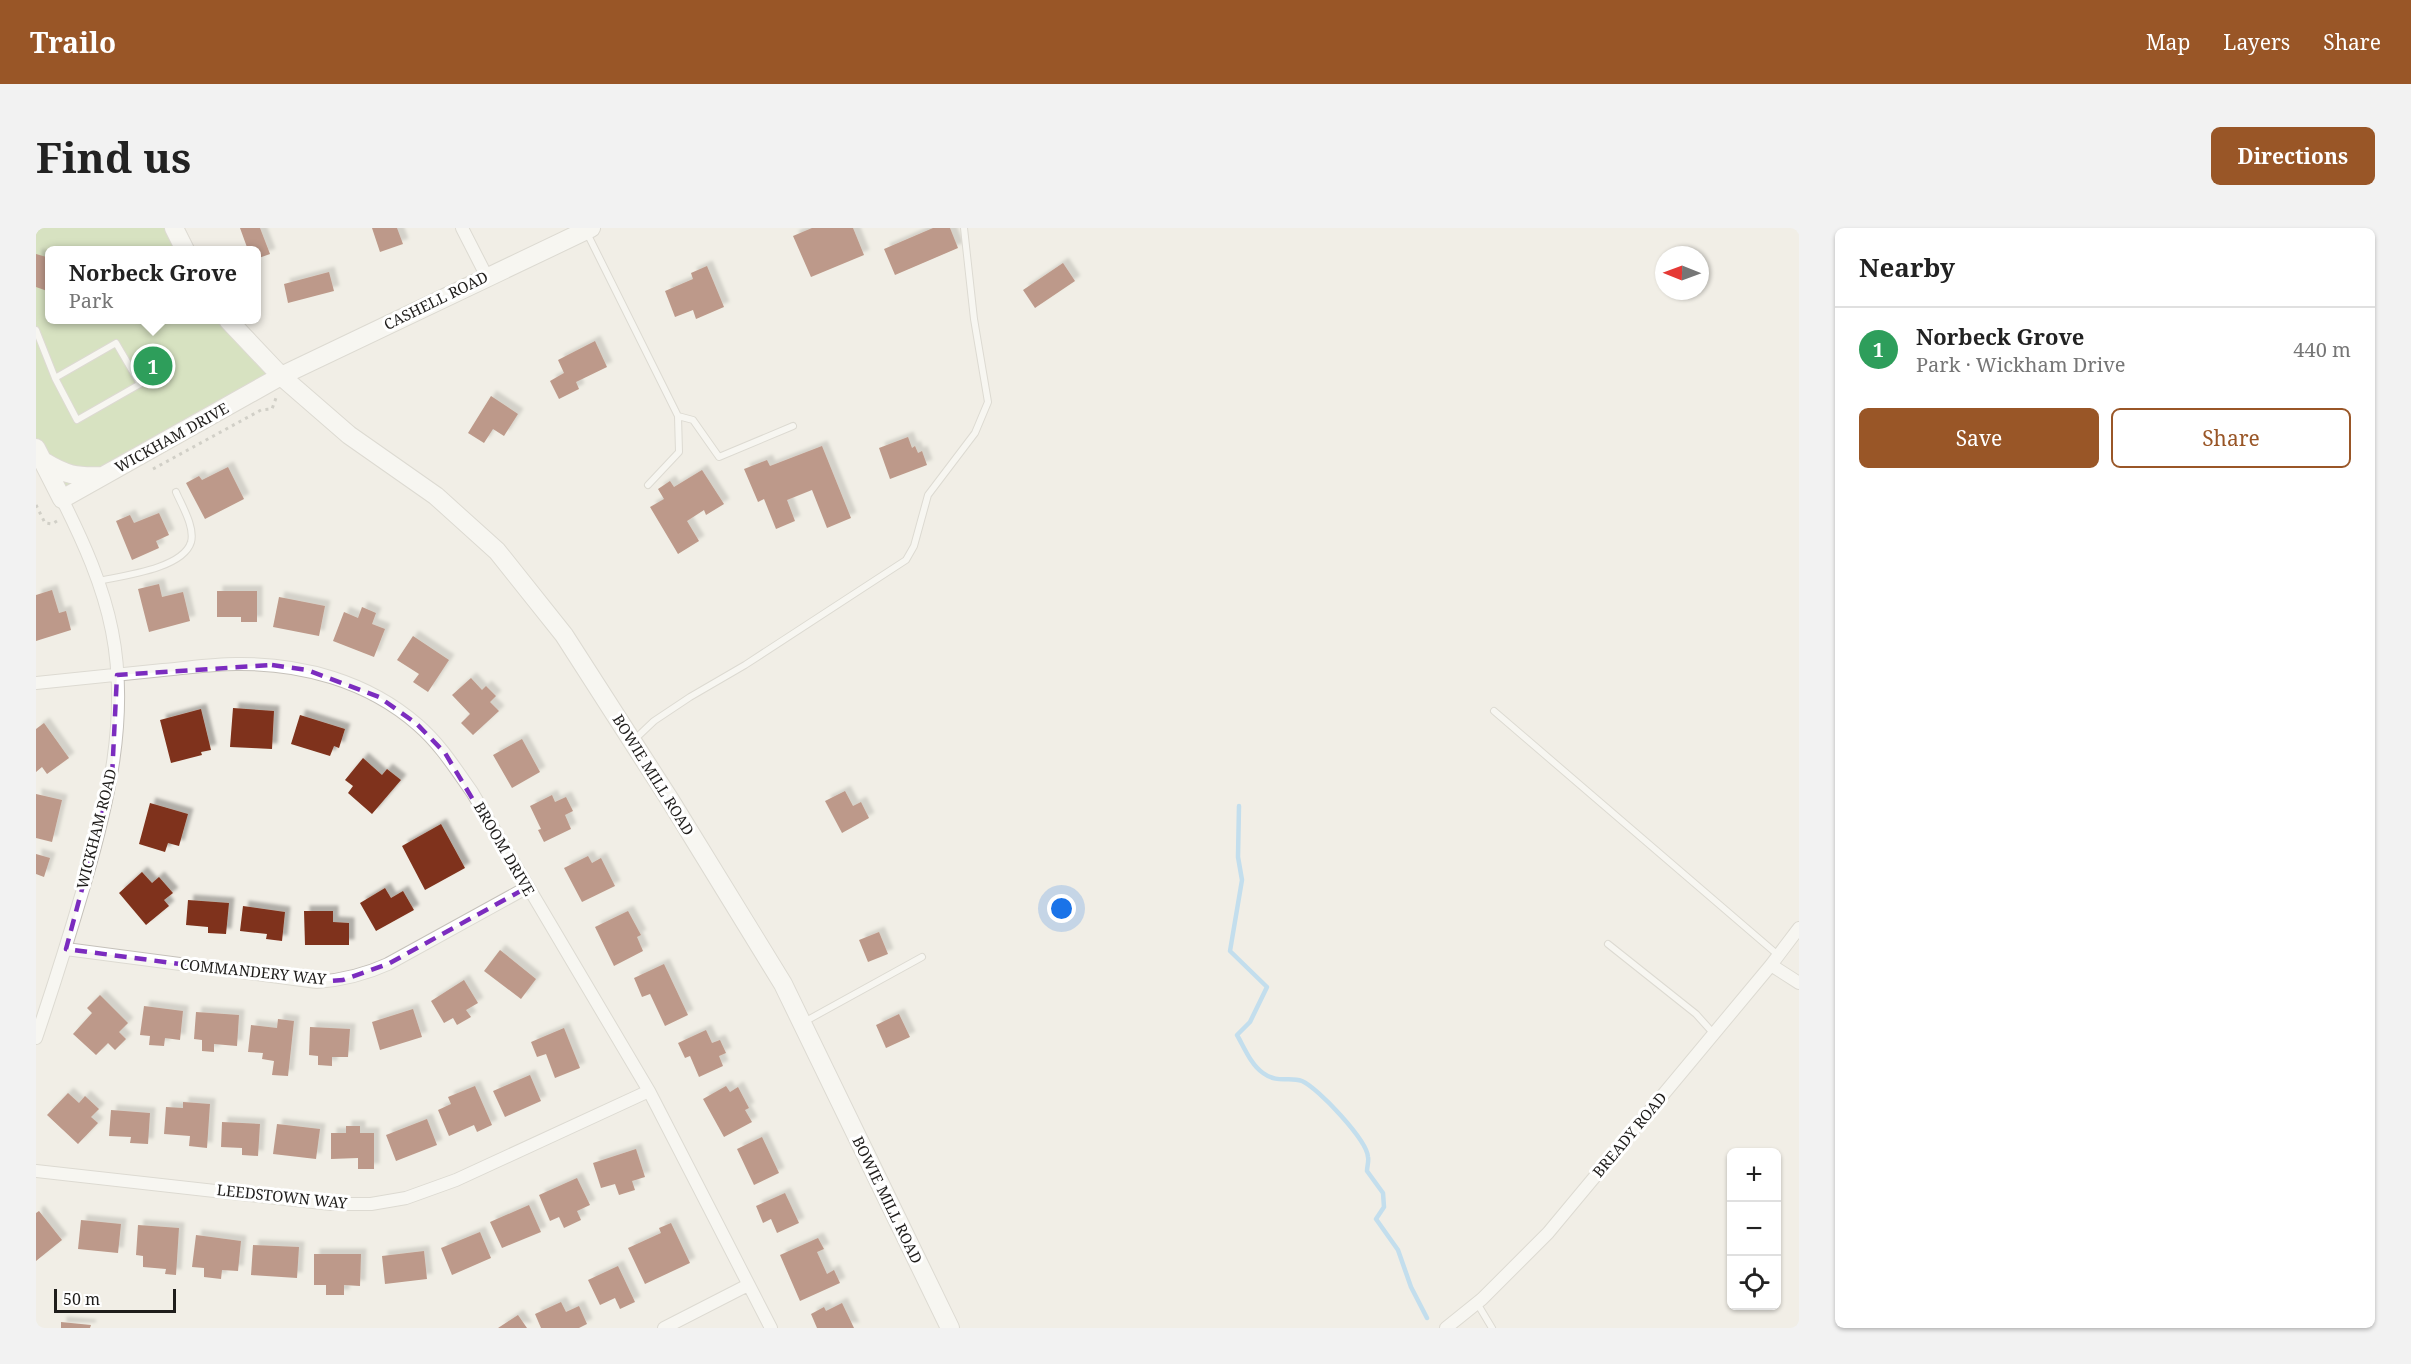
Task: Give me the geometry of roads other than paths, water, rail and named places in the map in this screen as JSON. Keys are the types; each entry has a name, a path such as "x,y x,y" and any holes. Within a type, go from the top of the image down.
{"street":[{"path":"174,228 183,246"},
{"path":"462,228 487,276"},
{"name":"CASHELL ROAD","path":"280,376 588,229"},
{"name":"BOWIE MILL ROAD","path":"232,324 280,376 349,435 436,496 497,551 564,635 783,984 950,1328"},
{"name":"WICKHAM DRIVE","path":"62,499 280,376"},
{"path":"40,455 65,474 79,477 103,476"},
{"name":"WICKHAM ROAD","path":"36,1038 66,949 100,830 112,777 116,735 117,675 112,631 97,581 79,533 40,455"},
{"name":"BROOM DRIVE","path":"36,683 234,664 272,665 324,675 379,697 417,724 445,753 472,792 526,888 649,1091 771,1328"},
{"name":"COMMANDERY WAY","path":"66,949 317,982 343,980 364,975 388,964 526,888"},
{"name":"BREADY ROAD","path":"1446,1328 1477,1303 1548,1233 1775,960 1799,928"},
{"path":"1775,960 1799,983"},
{"name":"LEEDSTOWN WAY","path":"36,1171 331,1204 371,1204 406,1198 456,1180 649,1091"},
{"path":"664,1328 748,1285"}],"lane":[{"path":"632,741 654,722 690,697 745,665 906,560 914,546 927,495 975,432 988,402 974,319 964,228"},
{"path":"588,229 678,416 679,452 648,485"},
{"path":"36,330 55,378 77,420 140,384 116,343 55,378"},
{"path":"678,416 693,420 719,457 793,426"},
{"path":"97,581 143,571 168,563 181,555 191,542 190,529 176,492"},
{"path":"1494,711 1775,960"},
{"path":"1608,944 1696,1014 1714,1034"},
{"path":"801,1023 922,957"},
{"path":"1477,1303 1492,1328"}],"waterway":[{"path":"1239,806 1238,857 1242,880 1230,951 1267,987 1250,1022 1237,1035 1251,1061 1259,1070 1274,1078 1302,1081 1319,1093 1360,1139 1368,1157 1367,1171 1383,1193 1384,1207 1376,1219 1398,1250 1411,1287 1427,1318"}],"place":[{"name":"Norbeck Grove","path":"153,366"}]}
